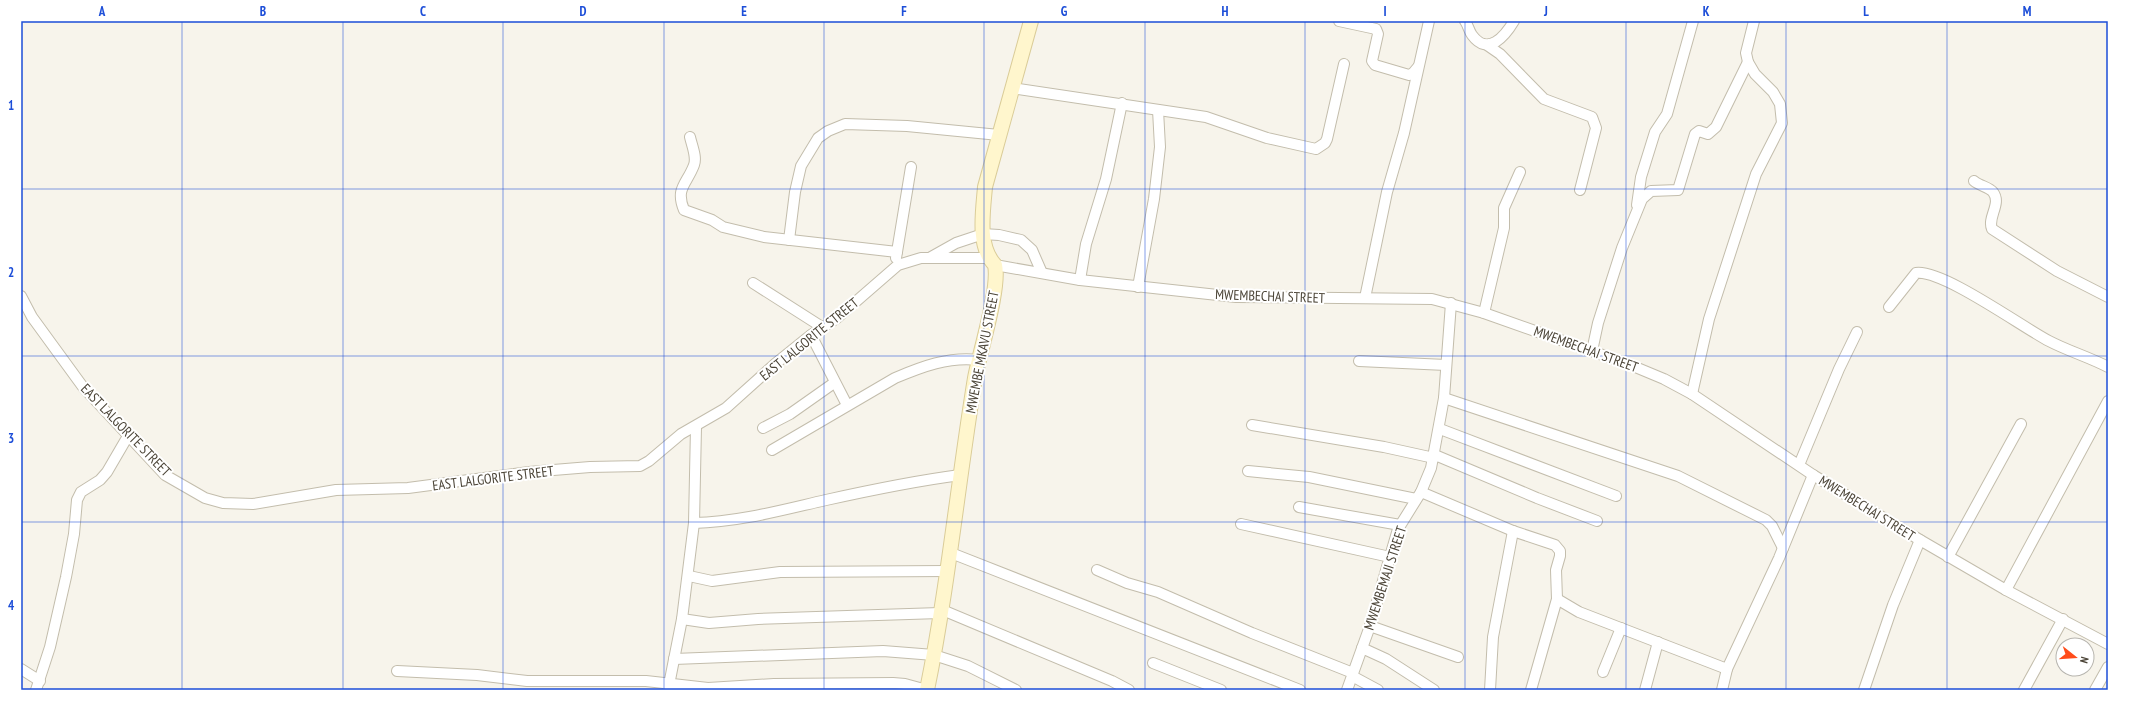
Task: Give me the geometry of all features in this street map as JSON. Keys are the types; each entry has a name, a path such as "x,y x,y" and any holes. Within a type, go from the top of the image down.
{"street":[{"name":"MWEMBE MKAVU STREET","path":"927,690 951,553 960,475 979,360 996,281 992,262 985,248 984,187 1030,21"},
{"path":"1339,21 1376,29 1378,34 1372,60 1375,65 1409,75 1418,67"},
{"path":"1365,298 1386,199 1404,133 1429,21"},
{"path":"1465,21 1472,35 1480,42 1500,54 1544,99 1592,117 1596,128 1580,190"},
{"path":"1487,45 1496,43 1507,32 1514,21"},
{"path":"1638,209 1641,177 1655,132 1667,114 1693,21"},
{"path":"1692,394 1710,319 1756,174 1782,123 1780,104 1773,92 1755,74 1748,62 1746,53 1754,21"},
{"path":"1592,351 1598,323 1622,248 1642,199 1651,191 1678,190 1696,132 1706,134 1716,127 1748,62"},
{"path":"1012,88 1122,103 1206,118 1267,138 1316,149 1328,139 1338,86 1344,64"},
{"path":"1080,280 1086,244 1106,179 1122,103"},
{"path":"1138,287 1160,147 1158,110"},
{"path":"789,240 795,192 801,166 818,138 828,131 845,124 907,126 999,135"},
{"path":"690,137 695,155 694,165 684,180 680,193 684,210 712,220 723,227 764,236 897,252"},
{"path":"894,268 911,167"},
{"path":"1484,313 1504,228 1504,208 1520,172"},
{"path":"1974,181 1995,195 1996,206 1991,220 1992,229 2058,272 2108,297"},
{"path":"928,258 956,243 984,234 1020,240 1032,250 1042,273"},
{"name":"EAST LALGORITE STREET","path":"21,296 32,317 62,361 128,436 165,475 205,498 223,503 252,504 336,490 408,488 522,473 590,467 633,467 649,461 671,442 726,408 745,393 775,364 811,335 836,318 894,268 907,262 928,258 992,262"},
{"name":"MWEMBECHAI STREET","path":"992,262 1080,280 1138,287 1236,296 1432,299 1484,313 1650,373 1692,394 1813,474 1948,557 2006,590 2108,644"},
{"path":"1889,307 1916,274 1930,274 1954,285 2048,341 2108,367"},
{"path":"753,283 822,328"},
{"name":"MWEMBEMAJI STREET","path":"1347,690 1370,626 1400,525 1419,495 1434,456 1440,429 1444,398 1451,304"},
{"path":"1799,465 1839,370 1857,332"},
{"path":"811,335 827,364 834,383 847,405"},
{"path":"772,450 895,378 914,370 956,359 979,360"},
{"path":"1359,361 1446,365"},
{"path":"763,428 790,414 834,383"},
{"path":"1444,398 1692,482 1766,520 1772,526 1783,548"},
{"path":"2006,590 2108,401"},
{"path":"1948,557 2021,424"},
{"path":"1252,425 1434,456 1597,521"},
{"path":"669,688 689,576 694,523 696,427"},
{"path":"1440,429 1616,496"},
{"path":"21,669 38,685 50,647 72,550 77,500 81,492 100,480 107,472 128,436"},
{"path":"1248,471 1309,476 1419,495 1558,547 1560,556 1556,570 1557,599 1531,690"},
{"path":"1722,690 1727,669 1783,548 1813,474"},
{"path":"694,523 717,522 754,516 893,484 960,475"},
{"path":"1299,507 1400,525"},
{"path":"1241,524 1390,557"},
{"path":"1490,690 1493,637 1513,531"},
{"path":"1864,690 1893,605 1920,540"},
{"path":"951,553 1300,690"},
{"path":"1097,570 1127,583 1158,592 1252,633 1353,674 1378,690"},
{"path":"689,576 712,581 788,572 948,572"},
{"path":"1557,599 1579,612 1727,669"},
{"path":"682,619 709,623 758,618 940,611 1112,681 1128,690"},
{"path":"2024,690 2063,619"},
{"path":"1370,626 1458,657"},
{"path":"1603,672 1621,628"},
{"path":"1645,690 1658,642"},
{"path":"1362,648 1386,659 1434,690"},
{"path":"674,659 876,651 934,655 962,664 1016,690"},
{"path":"1153,663 1221,690"},
{"path":"2095,690 2108,667"},
{"path":"397,671 477,675 526,685 616,680 669,688 708,688 774,684 893,683 927,690"}]}
